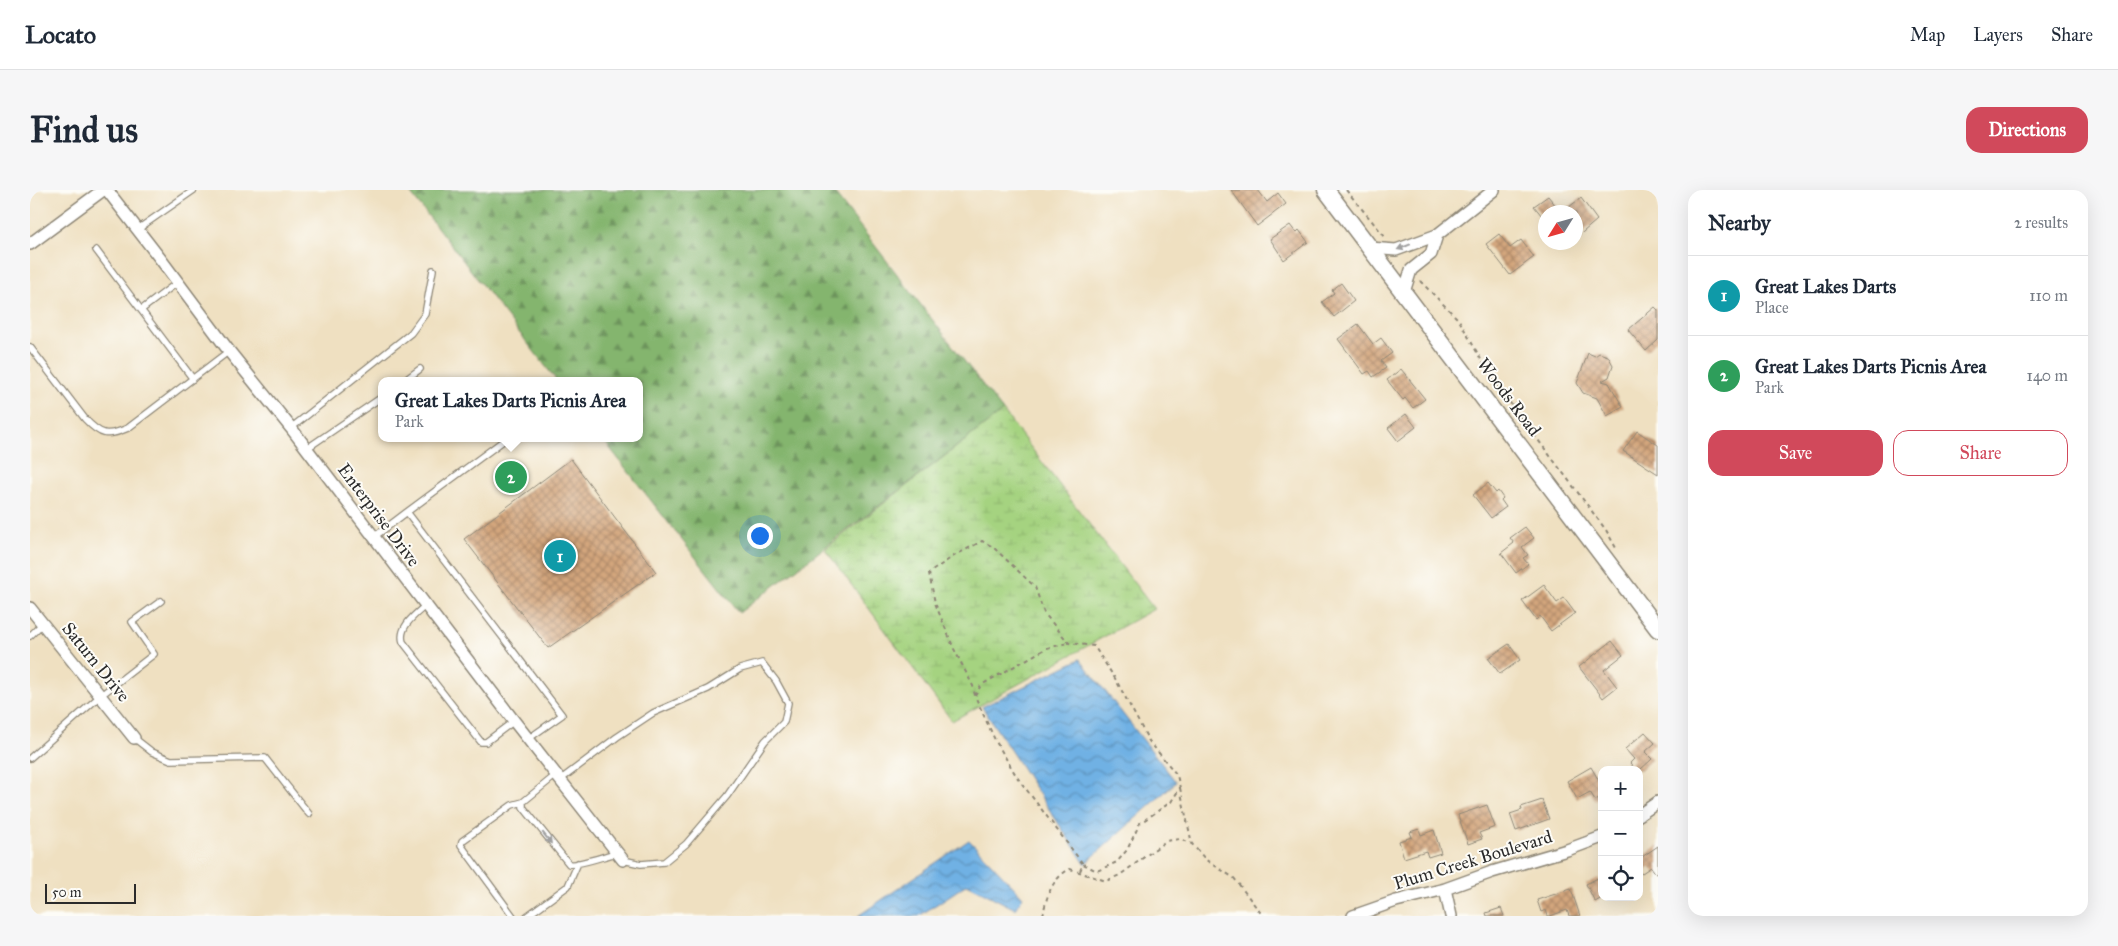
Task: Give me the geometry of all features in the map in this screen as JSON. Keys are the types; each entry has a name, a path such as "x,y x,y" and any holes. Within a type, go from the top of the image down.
{"street":[{"path":"30,244 103,190"},
{"name":"Enterprise Drive","path":"107,190 229,351 620,856"},
{"name":"Woods Road","path":"1326,190 1658,629"},
{"path":"1370,248 1396,250 1437,235 1494,190"},
{"path":"1404,292 1411,270 1431,254 1437,235"},
{"name":"Saturn Drive","path":"30,608 134,738"},
{"path":"1643,812 1658,802"},
{"name":"Plum Creek Boulevard","path":"1353,916 1396,901 1445,889 1598,839"},
{"path":"1445,889 1451,916"}],"lane":[{"path":"138,229 194,190"},
{"path":"96,250 193,379"},
{"path":"290,428 411,333 425,314 433,270"},
{"path":"141,310 178,282"},
{"path":"30,347 85,419 95,430 104,434 128,428 229,351"},
{"path":"409,377 420,369"},
{"path":"306,449 378,400"},
{"path":"374,537 502,442"},
{"path":"407,512 562,715 528,739"},
{"path":"30,758 100,696 154,654 132,622 161,601"},
{"path":"426,606 408,620 402,638 415,657 481,742 486,742 514,721"},
{"path":"30,636 42,624"},
{"path":"513,916 461,845 462,841 512,805 523,802 653,713 708,689 740,669 762,663 776,681 788,703 784,722 765,741 728,796 686,844 664,862 642,864 620,856 569,864 523,807 523,802"},
{"path":"134,738 152,752 171,760 266,758 309,814"},
{"path":"527,916 568,886 578,863"}],"path":[{"path":"1346,190 1387,239"},
{"path":"1416,276 1459,320 1492,379 1586,502 1606,530 1617,550"},
{"path":"1069,643 1044,613 1035,587 994,546 982,541 954,556 929,574 935,603 954,649 973,686 975,696 994,740 1017,776 1082,864 1097,871 1117,862 1127,850 1140,823 1171,802 1180,788"},
{"path":"975,696 981,685 1046,648 1069,643 1094,646 1116,680 1149,741 1178,775 1192,844"},
{"path":"1043,916 1046,897 1060,874 1070,869 1106,881 1120,875 1166,841 1180,839 1192,844 1206,860 1234,878 1263,916"},
{"path":"1080,872 1082,864"}],"green space":[{"path":"408,190 832,190 1003,411 739,613 605,442 643,442 643,377 554,377"},
{"path":"1003,411 1154,609 952,721 825,549"}],"water":[{"path":"1080,659 1176,782 1085,864 982,707"},
{"path":"969,840 1023,897 1015,909 967,884 919,916 858,916"}],"building":[{"path":"1231,190 1258,190 1267,202 1278,193 1286,204 1257,226"},
{"path":"1548,196 1555,205 1538,205 1538,211 1534,206"},
{"path":"1581,198 1597,220 1583,232 1583,205 1572,205"},
{"path":"1290,225 1296,233 1299,230 1308,242 1284,260 1270,239"},
{"path":"1499,234 1510,248 1521,240 1534,257 1510,275 1486,244"},
{"path":"1341,283 1354,301 1334,317 1322,302 1334,293 1332,290"},
{"path":"1655,307 1658,310 1658,340 1646,351 1628,330"},
{"path":"1358,324 1373,344 1381,338 1392,353 1381,361 1386,368 1373,377 1369,371 1364,374 1338,339"},
{"path":"1588,353 1595,356 1599,353 1608,356 1613,365 1609,377 1602,381 1609,383 1623,407 1607,416 1597,398 1583,393 1577,383"},
{"path":"1401,369 1425,399 1413,408 1405,398 1403,400 1387,380"},
{"path":"1406,414 1416,427 1398,441 1388,428"},
{"path":"1637,431 1658,445 1658,474 1623,451"},
{"path":"571,459 656,572 548,648 464,539"},
{"path":"1488,483 1496,493 1498,491 1506,507 1491,518 1473,495"},
{"path":"1525,527 1534,538 1522,547 1528,555 1523,558 1528,564 1516,573 1501,553 1514,543 1510,538"},
{"path":"1544,585 1557,603 1564,598 1575,613 1551,631 1540,616 1536,620 1522,601"},
{"path":"1612,641 1623,655 1604,670 1617,687 1603,698 1579,667"},
{"path":"1509,644 1520,660 1500,674 1488,658"},
{"path":"1645,732 1655,743 1645,752 1652,759 1643,767 1633,766 1630,763 1634,759 1625,749"},
{"path":"1591,767 1598,779 1598,799 1595,800 1590,792 1577,799 1567,781"},
{"path":"1542,800 1549,819 1516,831 1510,814 1522,810 1521,807"},
{"path":"1487,805 1495,827 1479,833 1482,839 1468,844 1458,815"},
{"path":"1419,829 1421,835 1434,830 1441,853 1428,857 1426,851 1404,858 1399,841 1412,837 1410,832"},
{"path":"1658,846 1658,873 1656,874 1651,867 1643,872 1643,856"},
{"path":"1598,878 1598,900 1595,902 1586,884"},
{"path":"1571,889 1580,916 1569,916 1567,910 1550,916 1548,916 1546,910 1541,912 1537,900"},
{"path":"1501,908 1504,916 1487,916 1486,913"}],"place":[{"name":"Great Lakes Darts Picnis Area","path":"511,477"},
{"name":"Great Lakes Darts","path":"560,556"}]}
